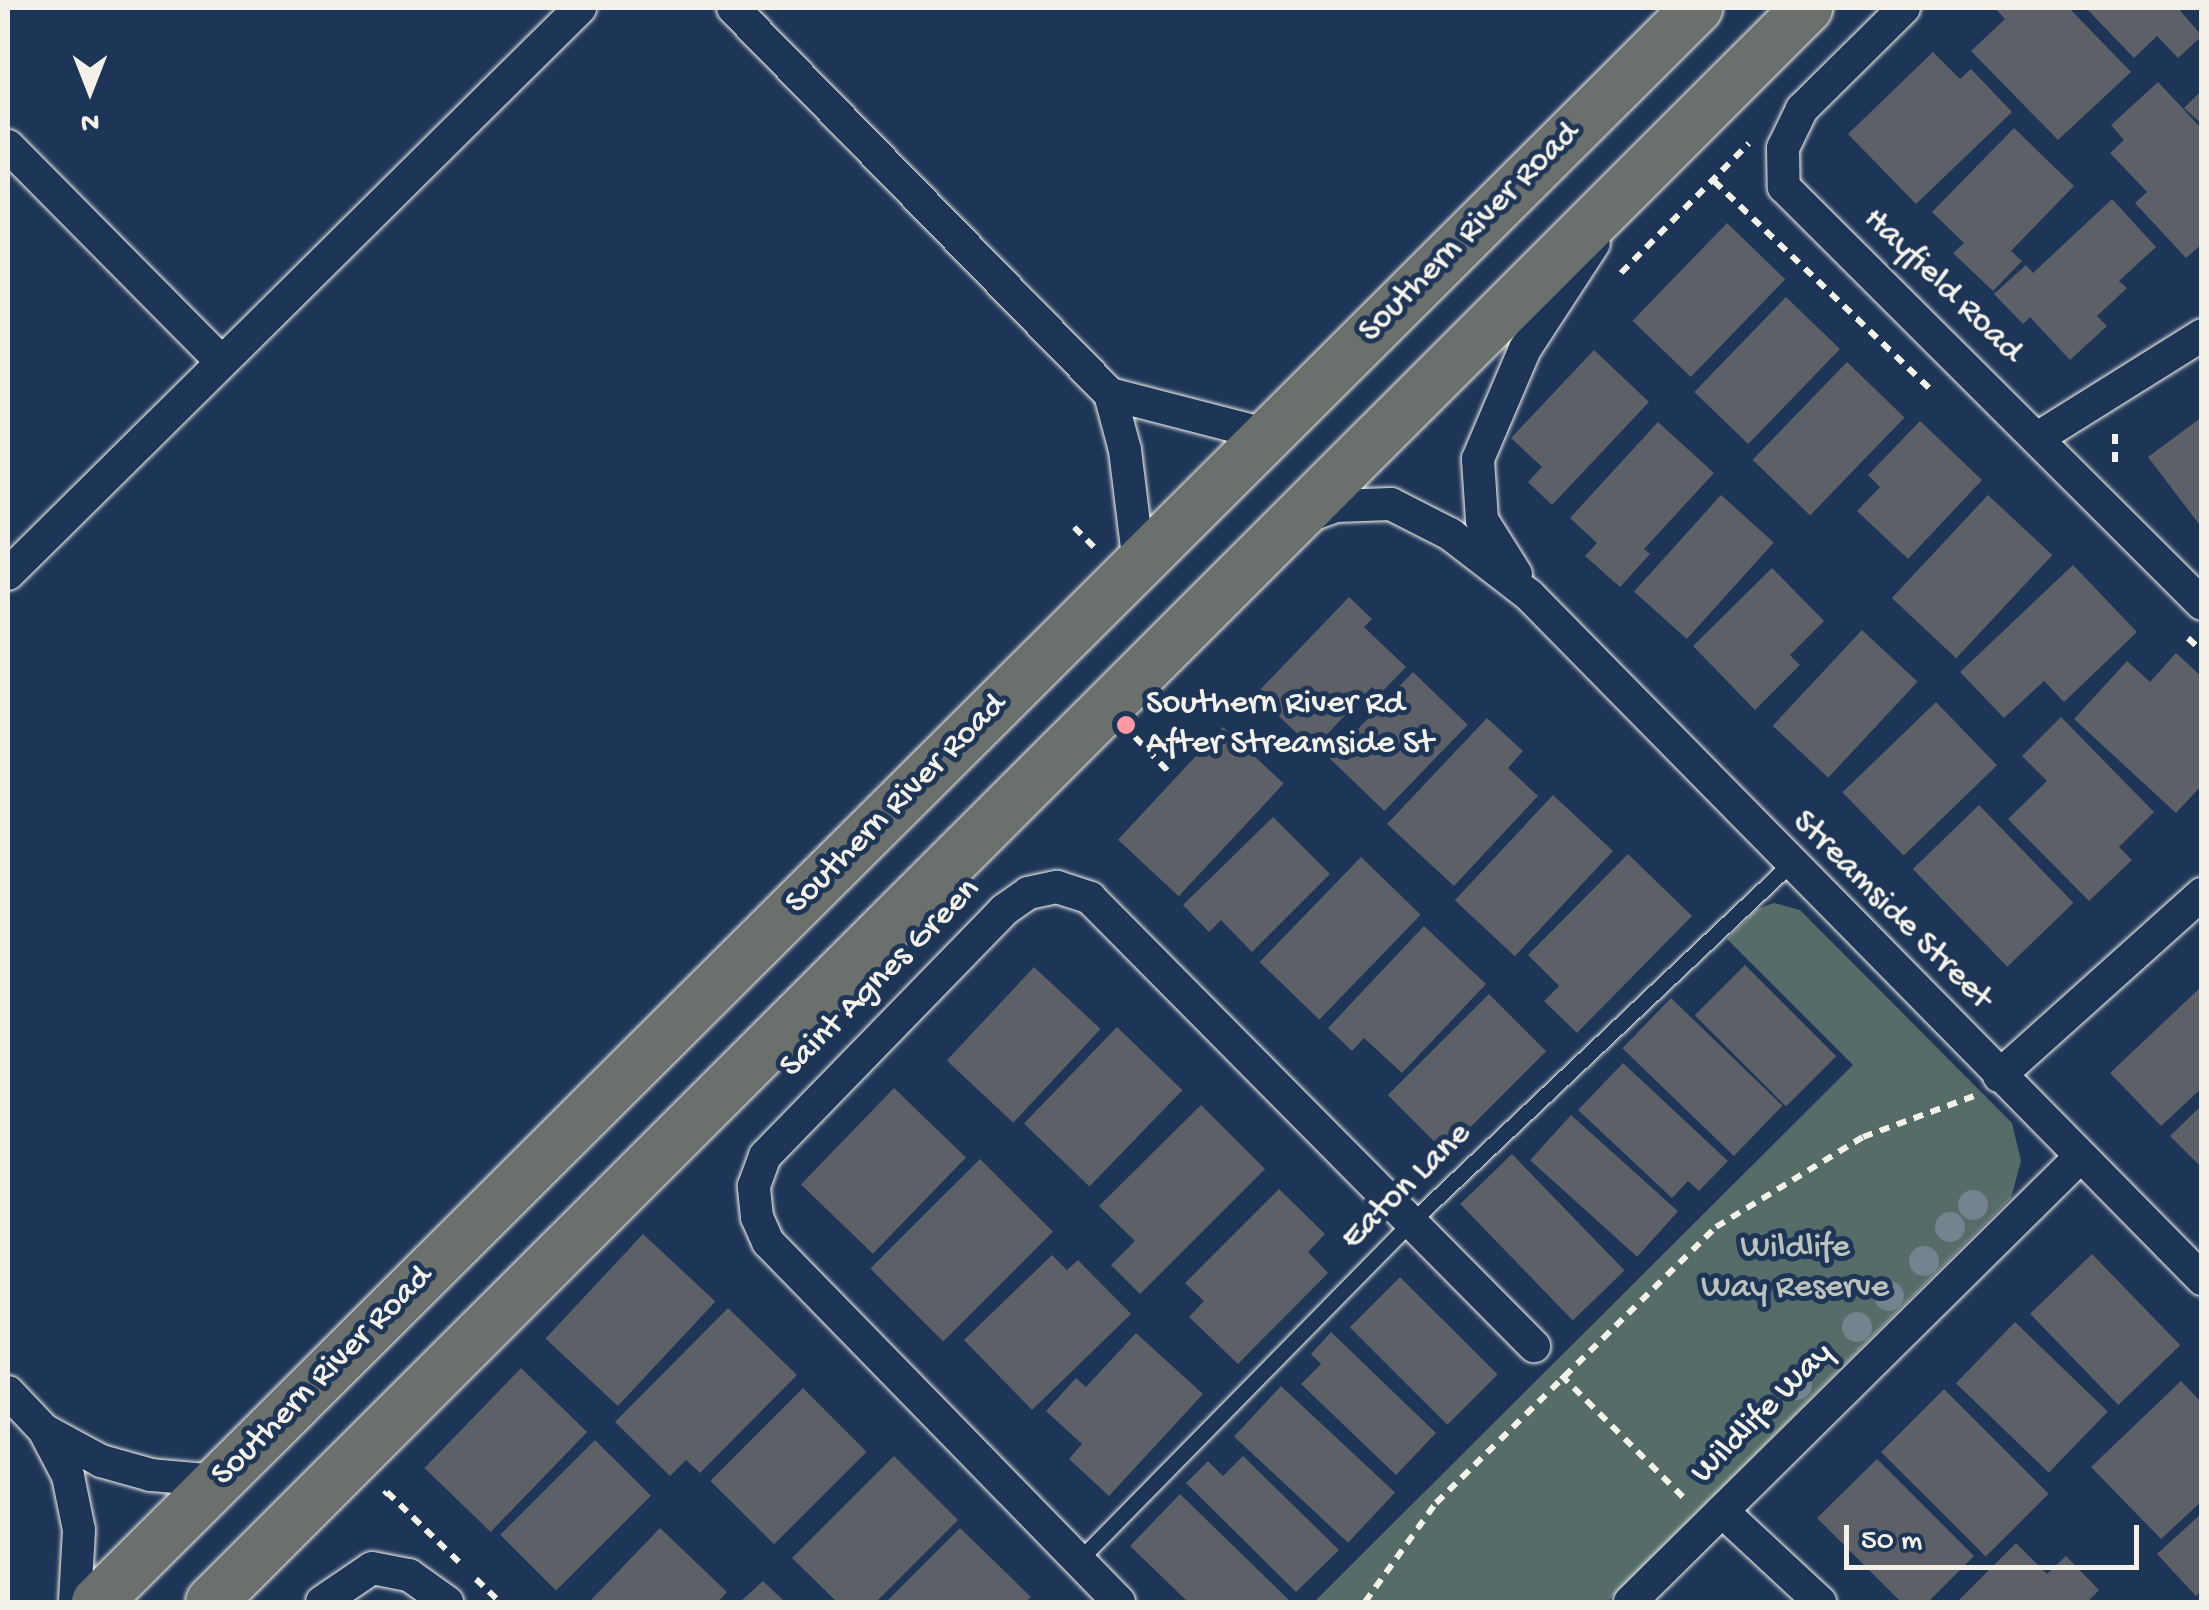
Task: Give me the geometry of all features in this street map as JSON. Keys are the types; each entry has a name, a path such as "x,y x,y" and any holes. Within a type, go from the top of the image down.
{"main road":[{"name":"Southern River Road","path":"96,1602 1697,8"},
{"path":"210,1602 1807,8"}],"street":[{"path":"8,574 580,8"},
{"path":"733,8 1110,394 1125,450 1138,564"},
{"name":"Hayfield Road","path":"1904,8 1802,109 1783,148 1784,187 2040,437 2202,604"},
{"path":"8,146 222,362"},
{"name":"Streamside Street","path":"1529,594 1482,520 1478,459 1526,349 1626,192"},
{"path":"2040,437 2202,335"},
{"path":"1110,394 1268,435"},
{"name":"Streamside Street","path":"1294,522 1336,506 1392,504 1450,534 1529,594 1789,865 1987,1086 2080,1157 2202,1278"},
{"name":"Saint Agnes Green","path":"1119,1602 768,1242 757,1217 754,1186 765,1156 1004,910 1028,893 1058,887 1090,898 1534,1346"},
{"path":"1987,1086 2202,894"},
{"name":"Wildlife Way","path":"1630,1602 2080,1157"},
{"path":"8,1392 44,1430 68,1476 79,1530 74,1602"},
{"path":"44,1430 101,1461 150,1475 220,1480"},
{"path":"1722,1511 1820,1602"},
{"path":"322,1602 372,1568 409,1575 448,1602"}],"lane":[{"name":"Eaton Lane","path":"1078,1562 1412,1222 1789,865"}],"path":[{"path":"1616,277 1756,134"},
{"path":"2117,470 2110,446 2120,421"},
{"path":"1365,1602 1436,1503 1670,1267 1750,1202 1863,1137 1987,1086"},
{"path":"1561,1375 1688,1502"},
{"path":"387,1492 500,1602"}],"green space":[{"name":"Wildlife Way Reserve","path":"1774,903 1800,910 2012,1123 2021,1161 2011,1198 1607,1602 1314,1602 1853,1065 1727,939 1757,909"}],"building":[{"path":"1995,8 2069,8 2131,72 2058,140 1971,51 2005,19"},
{"path":"2086,8 2178,8 2202,36 2178,58 2157,36 2134,58"},
{"path":"1933,52 1960,79 1971,69 2012,112 1916,204 1848,134"},
{"path":"2158,82 2202,129 2202,244 2186,258 2135,203 2147,192 2110,153 2124,140 2111,125"},
{"path":"2202,90 2202,124 2184,108"},
{"path":"2014,128 2074,186 2011,251 2022,261 1993,291 1953,253 1964,243 1932,212"},
{"path":"2112,199 2156,247 2119,281 2127,288 2097,316 2107,326 2070,360 2030,317 2023,324 1994,294 2026,265 2033,273"},
{"path":"1727,223 1785,279 1691,377 1633,321"},
{"path":"1786,297 1840,349 1748,444 1694,392"},
{"path":"1594,350 1649,402 1552,505 1528,482 1542,467 1511,438"},
{"path":"1847,362 1905,418 1810,515 1753,460"},
{"path":"2202,417 2202,528 2148,457"},
{"path":"1920,421 1982,480 1908,559 1857,511 1880,487 1868,475"},
{"path":"1658,422 1714,473 1644,549 1650,554 1620,587 1585,556 1597,543 1570,518"},
{"path":"1721,495 1774,543 1687,639 1634,592"},
{"path":"1988,495 2052,555 1956,658 1892,598"},
{"path":"2073,565 2137,632 2064,702 2044,681 2004,718 1960,672"},
{"path":"1772,568 1824,621 1790,655 1800,665 1755,710 1693,646"},
{"path":"1349,597 1372,619 1364,627 1406,667 1380,694 1372,687 1313,749 1256,694"},
{"path":"1862,630 1918,682 1828,778 1773,726"},
{"path":"2176,653 2202,677 2202,785 2176,813 2074,719 2127,661 2150,682"},
{"path":"1413,672 1468,725 1384,811 1330,758"},
{"path":"1936,702 1997,765 1904,856 1842,792"},
{"path":"2061,717 2154,812 2119,847 2132,860 2089,901 2008,819 2047,781 2022,756"},
{"path":"1487,718 1523,751 1508,768 1538,796 1454,886 1387,824"},
{"path":"1223,727 1284,784 1179,896 1118,840"},
{"path":"1553,795 1613,851 1515,956 1455,900"},
{"path":"1979,805 2073,903 2007,967 1913,869"},
{"path":"1273,817 1330,874 1252,952 1221,920 1209,932 1183,905"},
{"path":"1628,854 1692,916 1577,1033 1544,1001 1559,986 1528,955"},
{"path":"1361,857 1421,915 1319,1020 1260,962"},
{"path":"1424,926 1486,984 1402,1073 1364,1038 1352,1051 1328,1028"},
{"path":"1745,965 1836,1056 1786,1106 1695,1015"},
{"path":"1034,967 1101,1029 1013,1123 947,1061"},
{"path":"2202,986 2202,1088 2161,1126 2110,1073"},
{"path":"1489,994 1546,1051 1445,1152 1388,1095"},
{"path":"1671,998 1782,1106 1734,1156 1622,1048"},
{"path":"1117,1027 1182,1090 1089,1187 1024,1123"},
{"path":"1623,1063 1728,1161 1699,1191 1688,1181 1672,1198 1578,1110"},
{"path":"894,1088 966,1157 873,1254 801,1184"},
{"path":"1201,1105 1265,1169 1140,1294 1111,1265 1135,1241 1099,1206"},
{"path":"2202,1105 2202,1168 2170,1136"},
{"path":"1571,1115 1678,1211 1637,1257 1530,1160"},
{"path":"1512,1154 1625,1271 1573,1321 1460,1204"},
{"path":"980,1159 1053,1232 943,1341 870,1269"},
{"path":"1279,1189 1325,1234 1308,1252 1328,1273 1238,1364 1189,1317 1204,1301 1185,1283"},
{"path":"643,1234 715,1302 618,1406 545,1339"},
{"path":"2092,1254 2180,1345 2118,1405 2030,1314"},
{"path":"1052,1255 1067,1270 1078,1260 1131,1314 1032,1410 964,1340"},
{"path":"1400,1277 1498,1375 1447,1425 1350,1327"},
{"path":"728,1308 797,1375 700,1473 686,1460 670,1476 615,1422"},
{"path":"2015,1322 2108,1412 2049,1473 1956,1383"},
{"path":"1331,1332 1436,1433 1396,1475 1301,1384 1321,1364 1311,1354"},
{"path":"1136,1333 1203,1394 1109,1496 1069,1459 1082,1444 1046,1411 1076,1378 1086,1387"},
{"path":"521,1368 587,1432 491,1532 424,1468"},
{"path":"2181,1381 2202,1403 2202,1501 2161,1539 2091,1467"},
{"path":"1281,1386 1395,1492 1348,1543 1234,1436"},
{"path":"803,1388 867,1452 774,1544 710,1481"},
{"path":"1944,1389 2049,1494 1986,1557 1881,1452"},
{"path":"595,1440 651,1496 556,1591 500,1535"},
{"path":"894,1456 958,1520 876,1602 837,1602 792,1558"},
{"path":"1243,1456 1339,1550 1296,1592 1186,1483 1208,1461 1223,1476"},
{"path":"1877,1459 1974,1556 1928,1602 1901,1602 1817,1518"},
{"path":"1180,1494 1291,1602 1188,1602 1130,1546"},
{"path":"2202,1513 2202,1590 2196,1596 2157,1554"},
{"path":"660,1528 727,1592 718,1602 589,1602"},
{"path":"960,1528 1031,1597 1025,1602 886,1602"},
{"path":"2016,1543 2047,1574 2066,1556 2099,1590 2087,1602 1957,1602"},
{"path":"763,1581 785,1602 740,1602"}],"place":[{"name":"Southern River Rd After Streamside St","path":"1126,725"}]}
